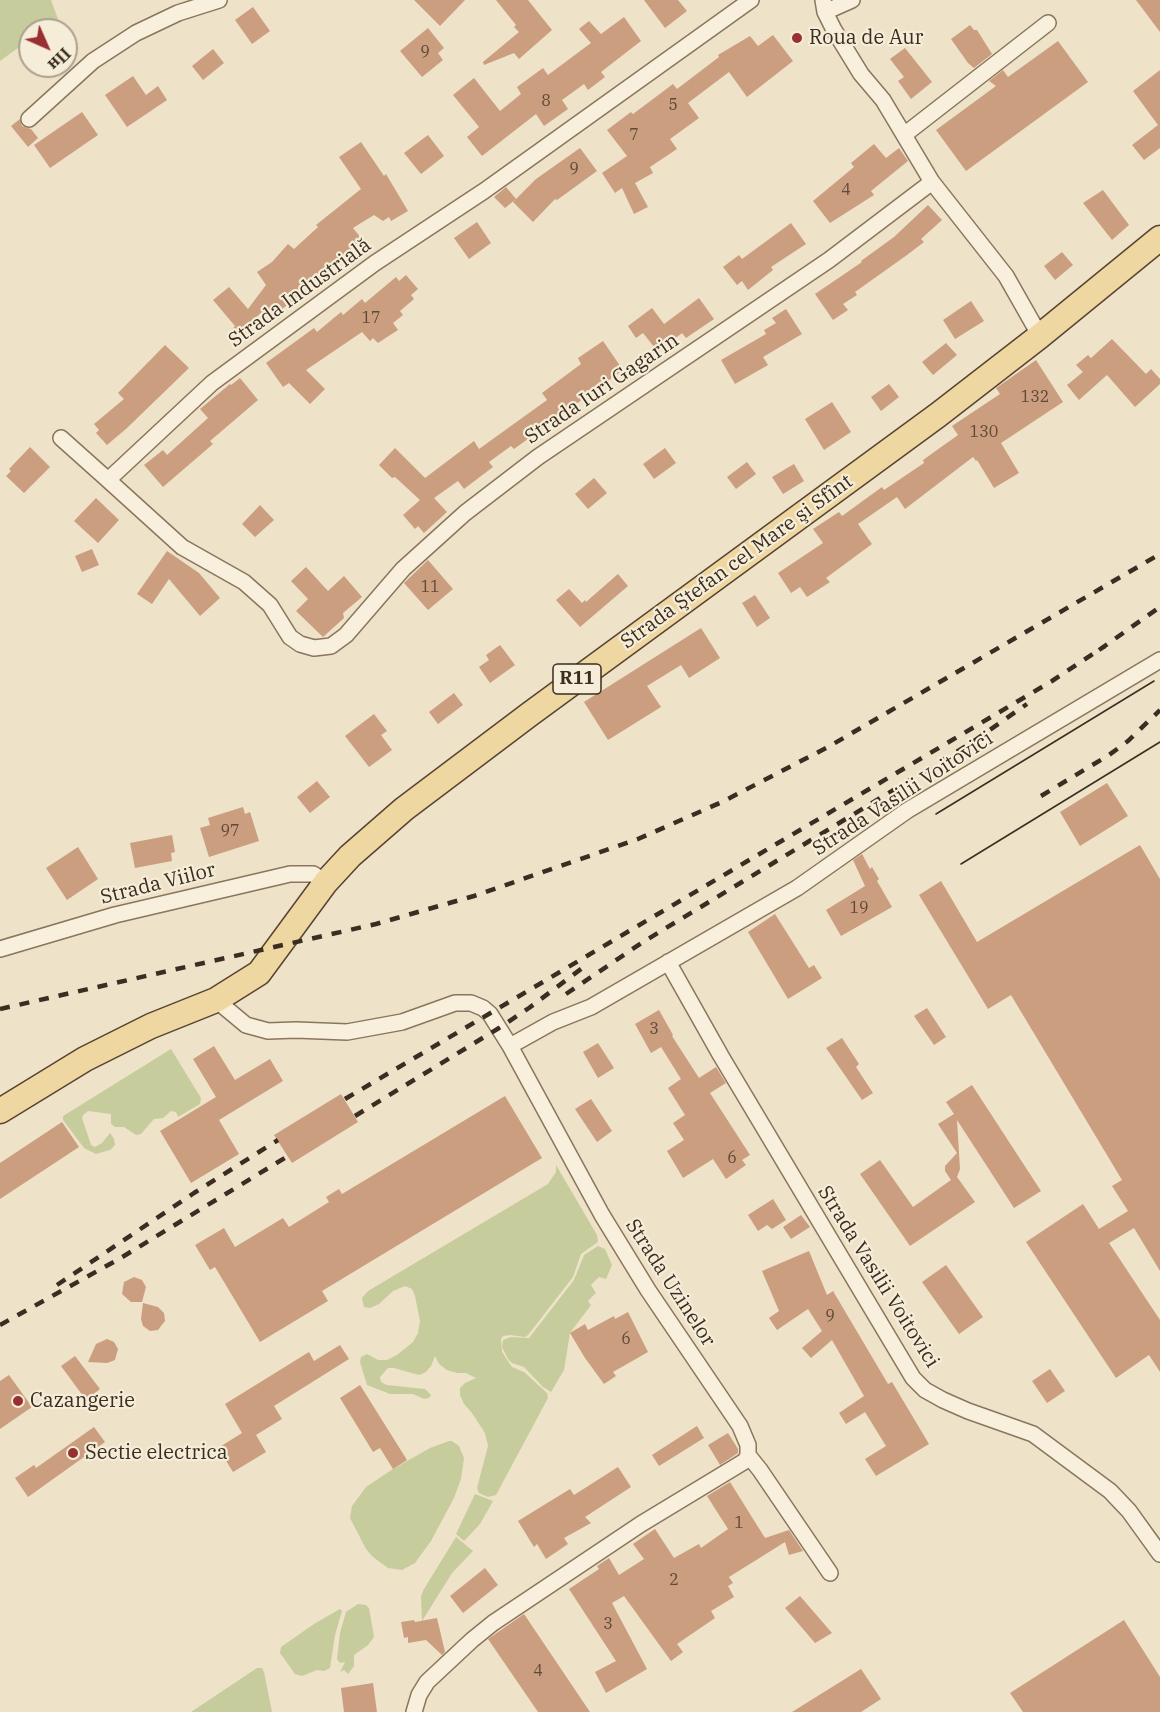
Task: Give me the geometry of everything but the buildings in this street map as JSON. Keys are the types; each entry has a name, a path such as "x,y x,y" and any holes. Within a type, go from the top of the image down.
{"main road":[{"name":"Strada Ştefan cel Mare şi Sfînt","path":"0,1111 85,1059 151,1026 216,1000 259,973 326,882 373,835 413,802 938,415 1040,336 1160,238"}],"street":[{"path":"29,119 93,61 136,33 178,13 219,0"},
{"name":"Strada Industrială","path":"108,480 229,370 375,263 483,191 752,0"},
{"path":"852,0 824,6 861,74 883,100 932,182 1006,276 1040,336"},
{"path":"904,135 1048,23"},
{"name":"Strada Iuri Gagarin","path":"108,480 182,547 244,582 270,605 290,637 300,644 314,648 331,646 346,635 404,569 465,513 538,457 829,260 932,182"},
{"path":"61,438 108,480"},
{"name":"Strada Vasilii Voitovici","path":"510,1046 553,1022 591,1007 797,888 908,810 1160,660"},
{"name":"Strada Viilor","path":"0,949 126,913 290,874 313,874 326,882"},
{"name":"Strada Vasilii Voitovici","path":"668,962 727,1066 913,1378 925,1390 951,1404 1033,1434 1110,1491 1136,1520 1160,1554"},
{"name":"Strada Uzinelor","path":"216,1000 237,1019 257,1029 331,1032 347,1032 387,1025 463,1002 483,1008 490,1014 510,1046 602,1215 653,1298 740,1426 748,1445 748,1455"},
{"path":"414,1712 419,1695 427,1682 493,1623 641,1524 745,1461 748,1455 830,1573"}],"green space":[{"path":"0,0 51,0 58,18 18,18 18,48 0,61"},
{"path":"171,1049 201,1098 200,1104 178,1117 176,1112 171,1111 163,1118 154,1119 141,1134 136,1135 124,1127 115,1127 111,1124 111,1114 88,1111 82,1118 91,1145 95,1147 102,1143 110,1133 115,1145 110,1150 96,1154 84,1148 63,1120 63,1116"},
{"path":"556,1165 597,1235 598,1242 581,1254 573,1277 528,1335 525,1337 503,1336 501,1339 502,1352 512,1367 524,1372 547,1393 548,1398 496,1495 488,1497 479,1493 477,1488 488,1446 485,1433 460,1395 460,1388 476,1378 466,1373 447,1370 439,1364 435,1356 426,1372 419,1375 388,1368 380,1377 381,1382 387,1385 425,1389 431,1395 429,1398 424,1399 413,1394 390,1394 367,1385 360,1362 361,1357 367,1354 378,1360 387,1360 397,1355 413,1342 418,1333 420,1321 412,1289 405,1286 393,1291 379,1304 370,1308 364,1307 362,1298 368,1291 548,1184 556,1172"},
{"path":"598,1246 605,1249 612,1265 606,1279 599,1277 591,1285 596,1293 588,1301 591,1305 570,1333 564,1370 551,1392 524,1367 508,1359 502,1347 503,1340 511,1337 529,1338 574,1280 584,1255"},
{"path":"449,1441 459,1446 464,1458 461,1479 454,1498 431,1541 415,1563 402,1570 388,1568 366,1549 350,1518 352,1506 366,1487 430,1448"},
{"path":"475,1494 493,1501 480,1524 464,1541 456,1534"},
{"path":"456,1537 473,1551 452,1573 422,1621 421,1596"},
{"path":"358,1604 369,1608 374,1637 368,1645 354,1655 354,1666 348,1674 344,1670 340,1672 345,1662 340,1663 337,1659 340,1633 346,1612"},
{"path":"340,1609 342,1611 335,1635 330,1668 302,1676 295,1674 280,1653 281,1647"},
{"path":"257,1668 262,1668 264,1672 272,1712 191,1712"}],"tram line":[{"path":"936,814 1154,681"},
{"path":"961,864 1160,742"}],"railway":[{"path":"0,1009 376,924 474,896 638,839 722,802 828,747 1160,554"},
{"path":"1099,650 1160,607"},
{"path":"345,1099 1052,681 1105,646"},
{"path":"566,994 643,942 971,743 1027,704"},
{"path":"1041,796 1109,755 1128,741 1160,710"},
{"path":"355,1116 499,1028 585,966"},
{"path":"57,1285 278,1140"},
{"path":"0,1325 119,1259 288,1156"}],"place":[{"name":"Roua de Aur","path":"797,38"},
{"name":"Cazangerie","path":"18,1401"},
{"name":"Sectie electrica","path":"73,1453"}]}
